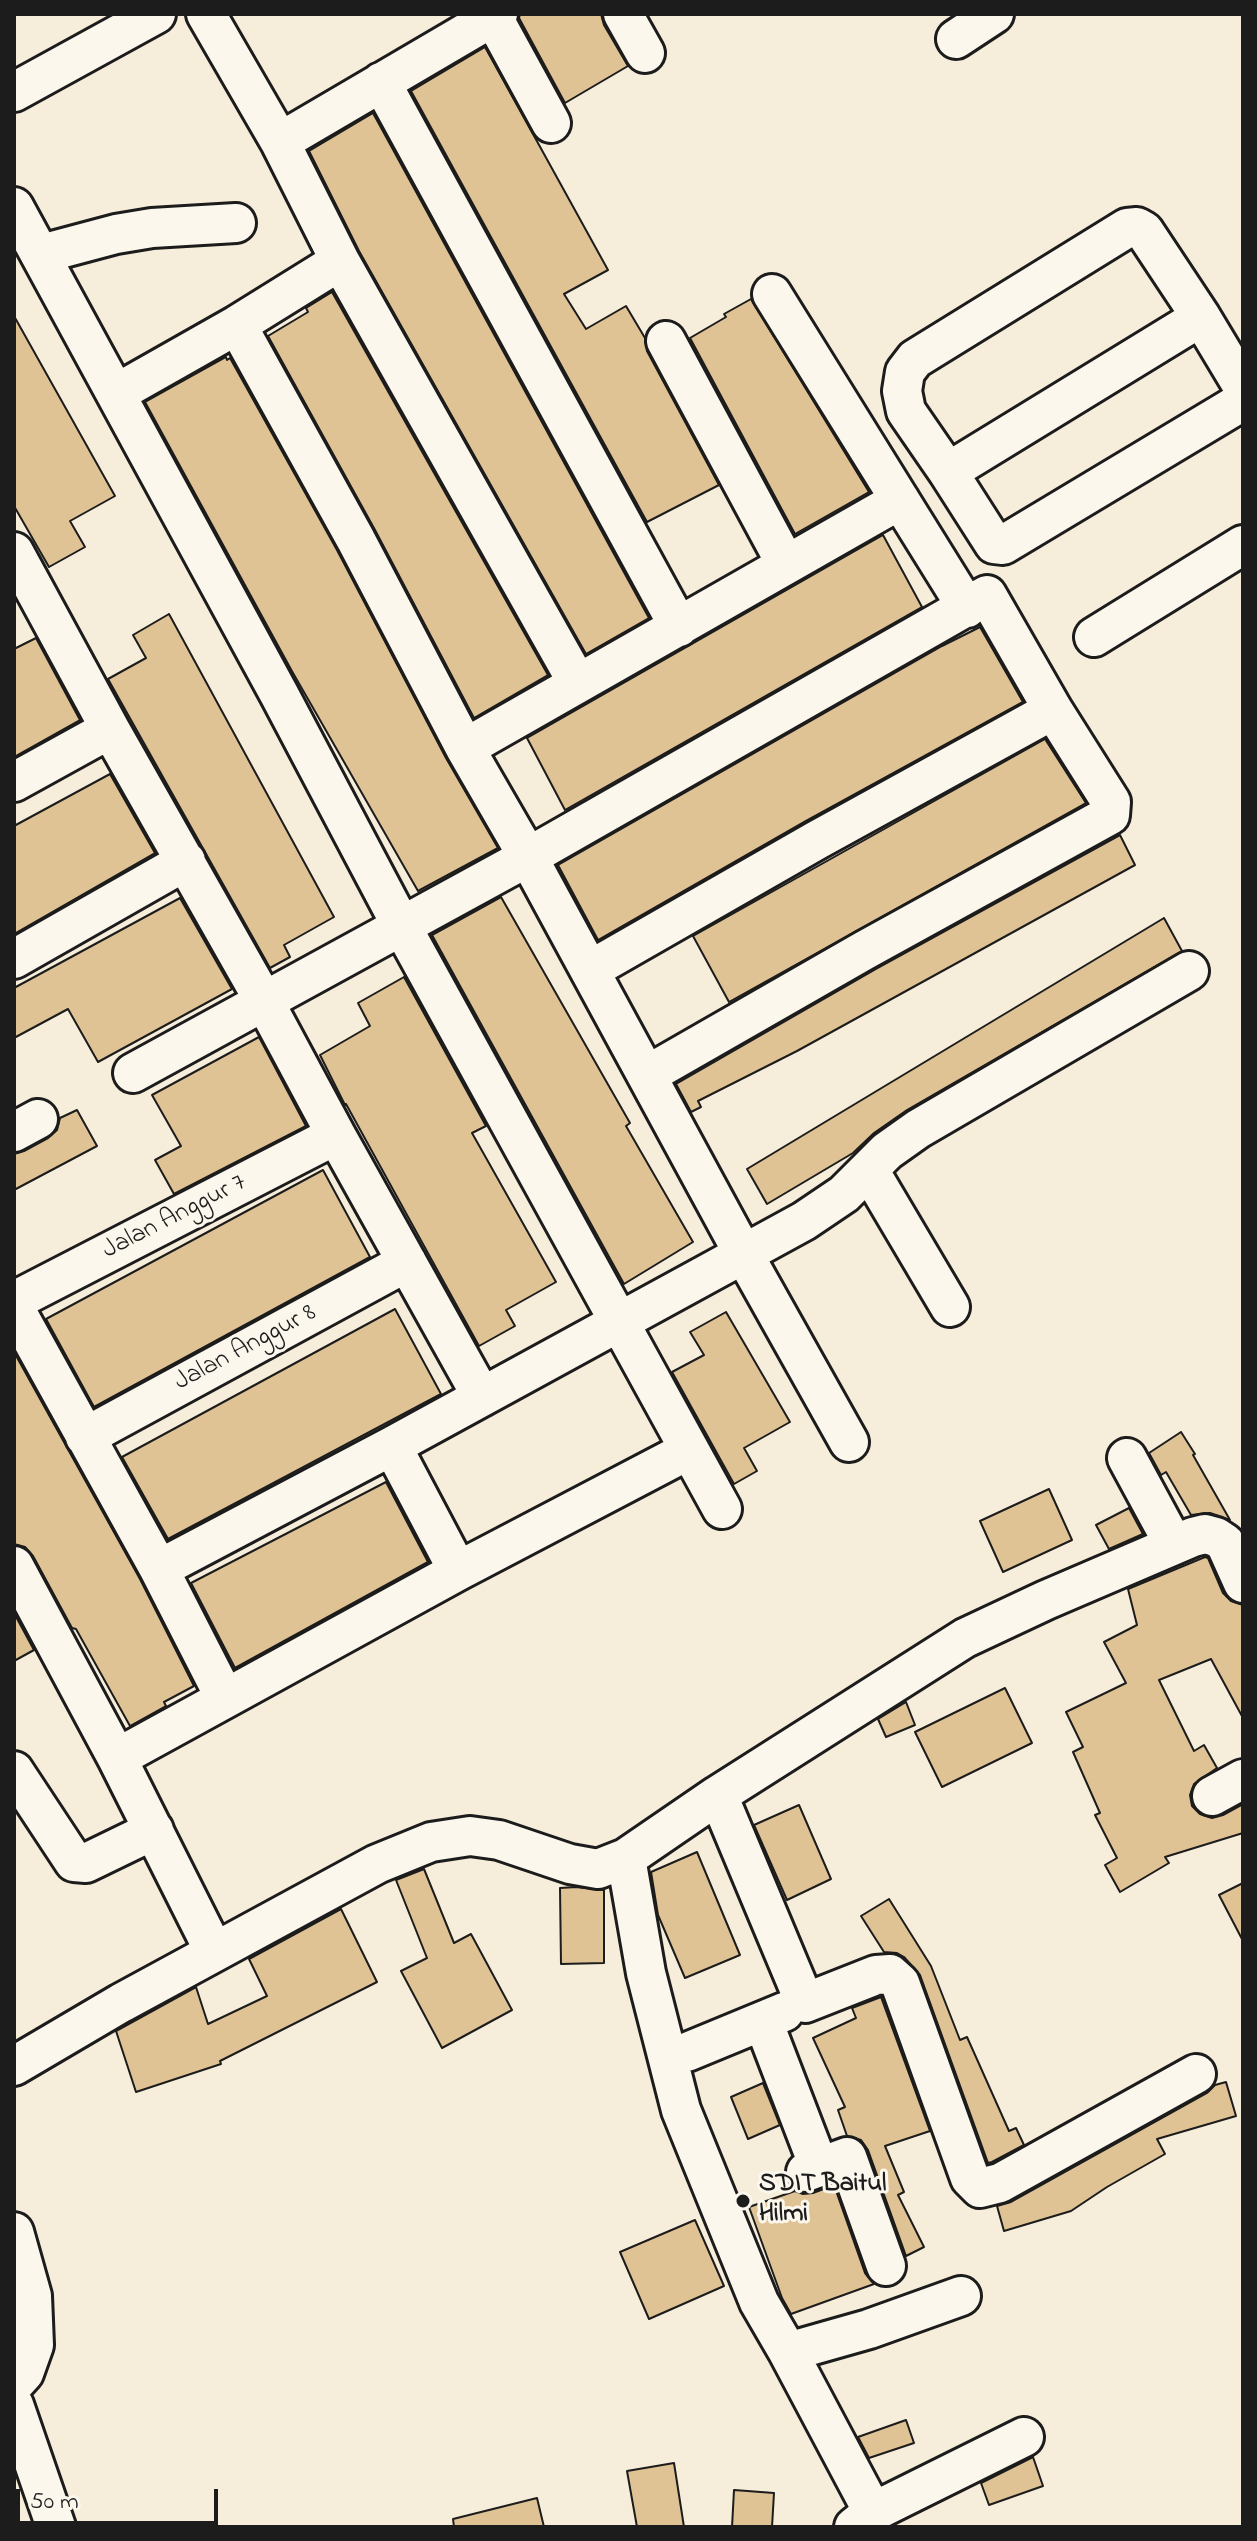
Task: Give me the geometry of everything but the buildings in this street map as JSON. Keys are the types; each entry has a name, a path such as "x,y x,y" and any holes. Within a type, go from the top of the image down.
{"street":[{"path":"14,92 156,14"},
{"path":"206,14 280,142 340,261 577,682"},
{"path":"623,14 645,53"},
{"path":"956,39 994,14"},
{"path":"280,142 496,15 551,123"},
{"path":"381,82 679,627"},
{"path":"14,207 117,393 401,925 722,1509"},
{"path":"41,254 152,228 236,223"},
{"path":"1243,387 1201,317 1144,231 1137,227 1127,228 915,359 905,372 902,391 906,411 994,544 1003,545 1243,401"},
{"path":"117,393 237,325 340,261"},
{"path":"772,294 967,608"},
{"path":"948,472 1201,317"},
{"path":"237,325 356,540 465,748 849,1442"},
{"path":"666,341 786,564"},
{"path":"465,748 900,500"},
{"path":"1094,637 1243,545"},
{"path":"14,552 27,610 110,729 482,1397"},
{"path":"133,1073 528,857 987,595 1053,710 1111,802 1110,815 647,1075"},
{"path":"590,970 1053,710"},
{"path":"14,782 110,729"},
{"path":"14,959 186,861"},
{"path":"159,1569 392,1446 827,1206 844,1194 887,1151 918,1129 1189,971"},
{"name":"Jalan Anggur 7","path":"14,1304 336,1135"},
{"path":"869,1170 950,1307"},
{"name":"Jalan Anggur 8","path":"85,1437 407,1262"},
{"path":"14,1304 159,1569 225,1698"},
{"path":"392,1446 458,1571"},
{"path":"117,1758 458,1571 689,1450"},
{"path":"1127,1458 1174,1545"},
{"path":"14,2066 214,1951 377,1864 431,1842 470,1836 499,1840 570,1864 598,1869 626,1858 718,1795 965,1638 1193,1537 1205,1534 1225,1543 1243,1583"},
{"path":"14,1566 117,1758 214,1951"},
{"path":"14,1771 74,1862 86,1863 154,1830"},
{"path":"718,1795 805,2003"},
{"path":"626,1858 646,1973 681,2110 759,2302 788,2352 863,2520 1024,2437"},
{"path":"687,2052 876,1975 890,1974 900,1983 970,2178 980,2188 1000,2183 1196,2074"},
{"path":"763,2021 812,2169 847,2157 886,2266"},
{"path":"14,2232 32,2296 34,2345 24,2373 14,2384"},
{"path":"788,2352 869,2329 961,2296"},
{"path":"14,2405 56,2527"}],"place":[{"name":"SDIT Baitul Hilmi","path":"743,2201"}]}
